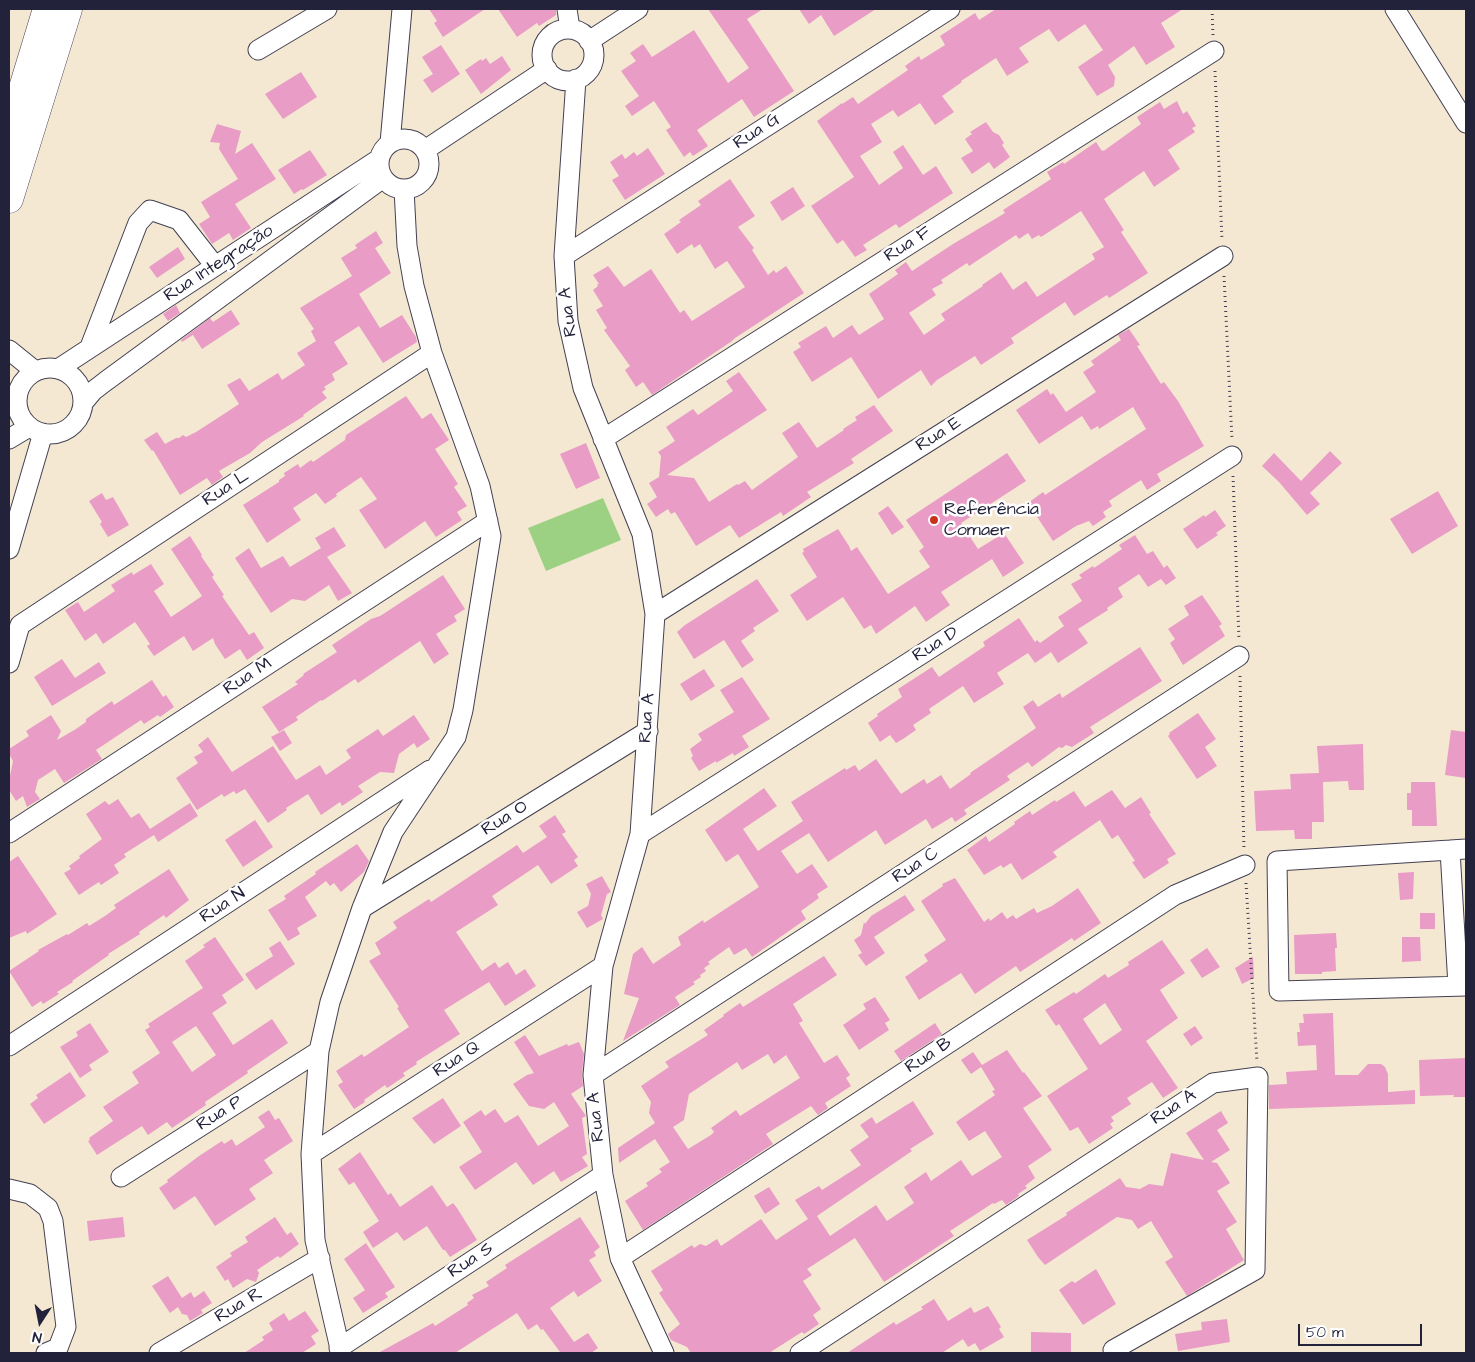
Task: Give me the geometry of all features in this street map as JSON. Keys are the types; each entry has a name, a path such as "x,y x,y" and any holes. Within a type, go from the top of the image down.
{"main road":[{"path":"9,134 47,9"},
{"path":"9,199 68,9"}],"street":[{"path":"258,50 327,9"},
{"path":"390,143 402,9"},
{"path":"567,9 570,29"},
{"path":"590,41 638,9"},
{"name":"Rua G","path":"564,256 950,9"},
{"path":"1395,9 1466,123"},
{"path":"570,29 581,32 590,41 594,52 592,63 586,73 576,79 565,80 554,77 546,70 542,51 545,42 552,34 560,30 570,29"},
{"name":"Rua F","path":"603,439 1214,52"},
{"path":"425,150 546,70"},
{"name":"Rua A","path":"576,79 564,256 568,321 583,388 642,534 655,614 640,834 603,966 593,1075 603,1175 620,1258 664,1353"},
{"path":"399,139 409,139 418,143 425,150 429,160 429,171 424,180 415,187 404,189 392,186 383,178 379,169 379,159 383,150 390,143 399,139"},
{"name":"Rua Integração","path":"58,369 379,159"},
{"name":"Rua Integração","path":"83,403 93,391 166,336 383,178"},
{"path":"340,1351 315,1240 310,1154 319,1052 330,1002 362,908 393,832 456,737 463,710 491,536 480,486 432,353 414,286 407,246 404,189"},
{"path":"90,348 138,223 150,210 179,220 214,266"},
{"name":"Rua E","path":"655,614 1223,256"},
{"path":"149,309 166,336"},
{"path":"9,350 35,371"},
{"name":"Rua L","path":"9,663 20,625 432,353"},
{"path":"46,368 58,369 69,374 77,382 82,392 83,403 81,414 74,424 54,434 36,430 13,411 20,388 26,378 35,371 46,368"},
{"path":"9,439 36,430"},
{"path":"9,549 36,430"},
{"name":"Rua D","path":"640,834 1232,456"},
{"name":"Rua M","path":"9,833 488,521"},
{"name":"Rua C","path":"593,1075 1239,656"},
{"name":"Rua O","path":"362,908 648,731"},
{"name":"Rua N","path":"9,1046 437,765"},
{"path":"1458,849 1462,986 1279,992 1278,860 1458,849"},
{"name":"Rua B","path":"620,1258 1175,895 1245,865"},
{"name":"Rua Q","path":"310,1154 603,966"},
{"name":"Rua P","path":"121,1177 319,1052"},
{"path":"1113,1350 1255,1270 1258,1077"},
{"name":"Rua A","path":"800,1353 1213,1083 1258,1077"},
{"name":"Rua S","path":"340,1351 603,1175"},
{"path":"9,1189 30,1194 48,1208 53,1221 66,1327 58,1348 46,1353"},
{"name":"Rua R","path":"159,1353 320,1258"}],"path":[{"path":"1212,9 1232,456 1245,865 1258,1077"}],"green space":[{"path":"603,498 621,540 546,571 528,528"}],"building":[{"path":"429,9 485,9 443,37 434,23 437,21"},
{"path":"498,9 556,9 556,15 539,26 537,23 517,37"},
{"path":"708,9 763,9 747,19 794,91 754,117 742,99 697,130 708,146 693,156 690,152 684,157 666,130 671,127 654,101 632,116 625,106 639,96 621,71 636,61 630,53 643,44 652,57 694,30 728,83 749,68"},
{"path":"799,9 876,9 834,36 821,15 809,24"},
{"path":"996,9 1183,9 1161,23 1175,47 1146,65 1134,46 1108,65 1115,77 1114,86 1097,96 1078,67 1103,50 1085,24 1058,42 1049,29 1019,48 1029,62 1007,76 996,58 961,81 942,96 954,112 935,125 920,103 898,117 893,110 871,124 882,142 860,156 879,185 903,168 893,152 903,145 923,175 936,166 953,193 899,228 896,224 863,245 867,250 855,257 843,240 837,244 811,206 854,177 817,121 853,97 858,104 908,70 905,66 919,56 921,60 945,45 940,36 975,13 979,20"},
{"path":"441,45 460,74 432,93 423,80 433,74 422,57"},
{"path":"502,56 511,70 481,94 465,70 481,59 482,61 486,58 490,64"},
{"path":"301,72 317,97 283,119 265,94"},
{"path":"1177,101 1183,114 1187,111 1196,126 1192,128 1195,132 1168,150 1180,169 1154,187 1144,171 1104,199 1124,230 1121,232 1148,273 1109,298 1107,295 1074,316 1065,302 1011,338 1014,343 981,365 975,356 937,380 931,386 921,370 878,399 851,357 812,382 793,352 801,347 798,343 826,326 833,338 852,325 859,335 884,319 869,294 898,274 895,270 906,262 912,271 1005,213 1003,210 1051,179 1047,172 1063,162 1064,164 1096,142 1102,151 1105,150 1141,124 1137,117 1160,102 1164,109","holes":["1081,211 1104,247 1092,254 1095,259 1037,297 1026,281 1013,290 1001,272 941,314 945,320 924,335 909,313 936,295 932,289 943,283 941,280 967,263 969,266 1016,235 1019,239 1028,233 1032,239 1039,235 1041,237"]},
{"path":"986,122 993,132 999,135 1004,143 1002,145 1010,157 994,169 989,162 972,174 961,158 973,151 965,139 972,134 970,132"},
{"path":"217,124 241,131 235,154 252,143 276,179 235,204 251,228 233,240 229,233 212,244 199,224 210,217 201,202 238,179 219,149 220,143 210,142"},
{"path":"648,148 665,174 625,200 612,180 619,176 610,162 622,154 625,159 634,152 637,156"},
{"path":"310,150 327,175 294,194 278,170"},
{"path":"730,179 755,216 738,227 754,248 752,250 768,275 774,270 776,273 786,266 804,293 652,395 643,382 636,387 625,370 630,366 604,330 607,328 596,310 603,306 593,290 599,284 593,275 608,266 624,287 651,269 680,313 684,310 692,321 745,287 727,261 715,269 700,244 694,248 692,244 677,254 664,234 681,222 679,220 701,205 698,201"},
{"path":"793,187 805,206 782,221 770,202"},
{"path":"376,231 383,243 375,248 391,273 359,294 380,328 402,315 416,337 417,342 383,363 359,326 334,342 348,364 332,374 335,380 324,387 326,389 322,392 327,398 304,416 262,442 250,453 219,471 223,477 212,485 207,478 180,495 153,450 144,440 157,432 165,444 183,435 186,437 227,412 239,404 227,385 240,378 249,391 278,373 282,380 305,365 297,353 316,341 311,331 314,329 300,308 352,276 341,258 357,248 355,245"},
{"path":"178,247 185,259 157,278 149,267"},
{"path":"176,305 180,313 168,321 163,314"},
{"path":"231,310 240,324 202,349 193,335 182,342 181,340 210,318 213,322"},
{"path":"1129,329 1140,345 1137,346 1161,384 1164,382 1178,401 1204,446 1157,474 1161,481 1147,490 1141,480 1109,501 1112,506 1103,512 1106,517 1093,526 1089,521 1076,526 1053,541 1028,503 1043,492 1045,495 1146,429 1133,407 1099,429 1098,426 1091,430 1082,416 1039,444 1016,410 1047,389 1051,395 1053,393 1066,412 1096,392 1083,372 1094,365 1091,361 1121,340 1118,335"},
{"path":"739,372 767,410 667,475 694,478 709,502 745,481 752,490 798,457 782,433 799,422 817,448 844,430 857,420 855,417 874,405 893,431 851,459 854,463 807,492 811,497 783,516 781,512 739,538 730,525 696,546 675,512 671,514 668,509 656,517 647,504 657,497 649,483 659,477 661,456 658,452 675,441 666,427 693,409 698,415 733,391 726,381"},
{"path":"406,396 422,419 431,413 449,440 435,449 458,484 454,487 467,506 457,512 462,520 436,537 425,521 385,549 359,510 377,499 361,477 325,504 316,493 293,508 301,520 267,543 243,505 279,482 285,476 284,473 298,464 300,468 311,460 313,462 345,440 346,435"},
{"path":"586,443 600,478 576,489 560,454"},
{"path":"1330,451 1342,463 1310,493 1320,504 1307,515 1279,482 1262,466 1274,453 1301,481"},
{"path":"1007,453 1026,481 961,523 978,549 1004,533 1024,563 1003,577 992,559 941,592 950,605 926,622 915,606 876,634 871,625 864,629 843,597 807,621 790,595 817,577 802,553 804,552 803,549 838,529 851,551 857,547 888,594 930,567 919,551 924,547 906,520"},
{"path":"1438,491 1458,526 1412,554 1390,519"},
{"path":"102,493 106,500 113,497 129,525 108,537 100,524 102,522 89,501"},
{"path":"888,506 904,527 892,535 878,513"},
{"path":"1215,510 1226,526 1216,533 1218,535 1197,549 1183,529"},
{"path":"334,527 346,546 327,557 352,593 338,601 329,585 305,601 292,599 271,613 235,558 249,548 261,568 283,556 290,567 321,548 315,538"},
{"path":"1135,535 1147,554 1153,551 1164,568 1167,565 1176,578 1166,585 1161,579 1148,587 1139,574 1118,588 1123,597 1107,608 1108,610 1078,629 1088,643 1058,663 1051,652 1035,663 1028,653 997,673 1004,684 974,703 963,686 929,709 931,713 913,725 916,730 903,739 896,743 890,735 880,742 868,723 878,716 877,714 902,697 898,689 932,667 939,677 985,646 983,642 1019,618 1035,642 1037,640 1040,643 1064,626 1058,617 1082,601 1071,584 1082,578 1079,575 1093,566 1094,568 1122,549 1119,545"},
{"path":"190,536 214,575 212,577 224,595 222,596 249,635 254,632 264,648 247,660 240,649 225,659 213,638 193,651 184,636 154,656 147,646 150,644 135,622 103,644 96,633 85,641 65,610 78,602 84,612 115,591 111,585 132,572 133,575 151,564 164,584 154,591 171,617 202,596 171,549"},
{"path":"443,575 465,609 454,616 457,621 436,634 449,654 434,664 420,641 358,683 355,679 321,700 296,717 298,720 279,732 262,707 298,684 295,682 303,674 337,652 332,645"},
{"path":"757,579 779,611 753,628 755,631 741,641 754,660 742,668 724,640 694,659 677,632"},
{"path":"1202,595 1222,624 1219,626 1225,636 1183,665 1170,643 1175,639 1168,629 1189,615 1184,606"},
{"path":"1140,647 1162,681 1090,727 1094,733 1072,747 1066,745 1062,748 1059,747 1032,767 1028,762 1007,776 1010,780 964,810 967,814 955,822 952,817 932,829 926,819 885,845 876,830 828,862 809,833 781,851 797,874 812,864 828,887 817,894 819,898 801,911 806,919 752,957 746,948 734,955 729,947 708,962 710,964 704,968 706,971 693,982 695,984 675,997 680,1005 623,1041 639,998 624,994 633,954 642,947 653,964 681,945 678,937 703,920 704,923 759,887 738,854 726,862 705,830 764,788 777,806 743,829 758,851 803,821 791,802 845,768 846,770 855,765 859,771 876,759 901,794 924,779 927,784 941,775 950,789 1036,728 1023,707 1033,700 1038,707 1060,693 1062,698"},
{"path":"62,659 75,678 99,662 106,673 52,706 34,677"},
{"path":"704,669 715,686 691,701 680,684"},
{"path":"742,677 770,719 742,736 749,747 734,756 733,753 716,763 716,761 699,771 691,758 693,756 690,749 702,740 698,734 734,712 720,690"},
{"path":"152,680 163,697 166,695 174,707 160,717 158,715 144,724 141,720 96,750 102,759 64,783 55,769 38,780 35,792 40,799 27,807 23,796 16,801 9,790 13,761 9,754 9,749 29,736 26,731 51,715 61,731 57,740 86,722 86,719 112,701 114,705"},
{"path":"1198,713 1216,739 1205,747 1217,766 1197,779 1168,736 1169,733"},
{"path":"414,715 430,739 417,748 414,743 399,754 394,773 380,772 358,786 363,792 342,806 340,802 321,815 308,794 286,808 287,810 268,823 245,789 236,794 234,791 224,797 222,794 197,810 176,778 198,763 194,757 203,752 198,745 208,737 232,772 273,746 296,780 320,765 326,775 351,758 346,750 378,729 383,736"},
{"path":"284,730 292,743 280,751 271,737"},
{"path":"1451,730 1466,732 1466,778 1445,775"},
{"path":"1363,744 1364,790 1349,790 1348,781 1323,782 1324,822 1312,822 1312,839 1295,839 1294,830 1256,831 1254,791 1291,789 1290,774 1319,773 1317,746"},
{"path":"1411,782 1435,782 1437,826 1412,826 1412,810 1407,810 1407,793 1411,793"},
{"path":"1112,790 1125,808 1141,797 1151,813 1149,814 1176,854 1167,859 1169,863 1144,879 1132,862 1135,861 1118,835 1112,839 1100,820 1053,852 1057,857 1022,880 1011,863 1003,868 1001,865 984,875 967,850 986,836 989,842 1030,811 1032,815 1055,800 1056,802 1074,791 1085,807"},
{"path":"118,799 131,818 139,813 150,829 190,803 198,816 158,842 154,835 124,854 126,857 114,865 119,873 101,885 99,882 79,895 64,873 71,869 69,866 80,858 79,856 102,839 86,814 105,801 109,805"},
{"path":"555,815 566,832 562,834 578,857 574,860 578,866 551,884 538,865 492,896 498,905 456,932 482,971 495,962 499,968 508,962 516,975 525,969 536,986 505,1006 489,982 444,1010 460,1034 416,1062 417,1064 403,1073 405,1076 387,1088 385,1085 354,1109 338,1085 343,1082 336,1071 362,1054 364,1057 409,1027 397,1008 399,1007 369,961 381,954 375,943 397,928 393,922 429,899 431,902 517,845 523,853 547,837 539,826"},
{"path":"255,820 273,847 243,867 225,840"},
{"path":"357,844 369,861 364,872 341,892 334,883 330,886 326,881 305,897 317,916 297,928 300,934 288,941 268,910 286,899 284,896 316,874 315,872"},
{"path":"18,856 57,914 27,934 26,931 9,938 9,862"},
{"path":"169,869 189,900 166,918 164,915 139,932 140,934 108,954 73,982 57,992 59,994 43,1004 41,1001 32,1007 9,971 38,950 87,923 89,926 105,916 116,908 114,905"},
{"path":"1414,872 1413,899 1400,900 1398,873"},
{"path":"602,876 611,892 607,894 601,915 603,919 587,928 577,912 588,906 591,894 586,884"},
{"path":"955,878 984,922 989,918 990,921 1002,912 1007,919 1013,915 1016,919 1034,908 1037,913 1052,906 1078,888 1101,923 1074,941 1072,938 1020,972 1016,966 975,994 961,973 919,1000 905,977 928,961 924,955 946,940 921,901 943,886 942,884"},
{"path":"905,895 915,910 874,937 885,953 866,966 858,955 862,953 854,940 861,935 864,922 865,924 871,916"},
{"path":"1420,913 1435,913 1435,929 1420,929"},
{"path":"1336,933 1336,971 1322,972 1322,974 1295,974 1294,935"},
{"path":"215,937 244,980 222,995 227,1003 212,1013 233,1045 272,1019 288,1043 247,1071 248,1073 205,1102 206,1105 172,1128 167,1122 148,1135 142,1126 97,1155 88,1141 90,1140 89,1138 113,1121 103,1107 139,1083 132,1072 160,1053 145,1030 150,1027 148,1024 203,988 185,961 205,947 203,945","holes":["196,1026 216,1055 192,1072 172,1042"]},
{"path":"1402,937 1420,937 1421,961 1402,962"},
{"path":"1162,940 1185,973 1160,990 1178,1018 1146,1041 1178,1088 1163,1098 1152,1082 1127,1098 1131,1104 1111,1117 1114,1121 1110,1124 1113,1128 1089,1144 1078,1127 1070,1131 1047,1096 1088,1069 1059,1024 1056,1026 1045,1010 1074,992 1076,994 1105,974 1108,978 1129,965 1128,962","holes":["1105,1003 1122,1030 1100,1045 1083,1019"]},
{"path":"280,941 295,964 256,990 245,974 273,956 269,948"},
{"path":"1207,948 1220,967 1202,978 1190,960"},
{"path":"824,956 837,975 793,1004 803,1021 799,1023 824,1063 837,1055 850,1075 846,1078 851,1086 825,1103 828,1108 818,1115 811,1106 766,1134 773,1144 643,1230 625,1201 648,1186 646,1183 662,1172 659,1169 670,1162 655,1139 619,1163 618,1148 655,1123 649,1113 651,1102 641,1086 669,1067 665,1062 708,1035 704,1030 723,1015 740,1003 743,1007","holes":["768,1054 774,1064 786,1055 800,1078 740,1116 736,1110 711,1128 714,1132 711,1135 688,1149 673,1127 684,1120 689,1094 737,1062 742,1070"]},
{"path":"1253,957 1254,978 1242,984 1235,968"},
{"path":"875,997 890,1020 885,1023 889,1030 859,1050 843,1025 866,1009 863,1004"},
{"path":"1333,1013 1335,1075 1358,1075 1368,1064 1381,1064 1385,1067 1388,1074 1388,1092 1415,1090 1415,1104 1269,1109 1269,1085 1287,1084 1286,1072 1317,1070 1316,1045 1298,1046 1297,1032 1300,1032 1299,1023 1304,1023 1303,1014"},
{"path":"90,1023 109,1052 89,1065 92,1070 80,1078 60,1047 78,1036 76,1032"},
{"path":"935,1023 942,1034 901,1061 894,1051"},
{"path":"1195,1026 1203,1038 1191,1046 1183,1034"},
{"path":"525,1035 539,1056 567,1044 568,1046 579,1042 584,1054 583,1086 571,1094 586,1116 582,1118 587,1154 582,1157 588,1166 561,1182 554,1171 533,1185 516,1162 475,1190 459,1167 482,1152 463,1122 481,1110 485,1116 495,1109 505,1123 518,1115 538,1146 569,1126 554,1102 544,1109 529,1106 513,1084 534,1073 514,1042"},
{"path":"1007,1050 1042,1096 1023,1108 1052,1150 1028,1166 1035,1178 1025,1186 1027,1188 1018,1194 1019,1196 1006,1205 1002,1200 993,1203 950,1231 954,1236 884,1282 855,1238 807,1269 812,1275 803,1281 821,1309 813,1315 819,1324 804,1334 802,1332 769,1353 691,1353 687,1347 671,1340 668,1334 680,1324 659,1293 663,1290 651,1271 692,1245 694,1248 700,1244 706,1246 717,1239 721,1246 761,1219 776,1240 808,1219 795,1200 819,1186 822,1190 861,1165 850,1150 869,1137 860,1125 872,1117 876,1124 913,1101 934,1134 817,1216 830,1236 876,1205 887,1221 914,1203 904,1187 926,1172 931,1181 961,1160 972,1176 1002,1157 985,1131 969,1141 956,1122 995,1095 992,1091 995,1090 981,1067 971,1074 961,1060 973,1052 982,1065"},
{"path":"1466,1058 1466,1097 1453,1097 1454,1095 1420,1096 1419,1060"},
{"path":"70,1072 86,1096 44,1124 30,1104 38,1098 36,1095"},
{"path":"443,1098 461,1126 434,1144 412,1118"},
{"path":"269,1110 275,1120 279,1118 293,1141 264,1160 273,1173 249,1189 256,1199 215,1226 195,1196 174,1210 159,1188 199,1156 222,1141 224,1144 232,1139 236,1146 265,1127 258,1117"},
{"path":"1221,1111 1228,1123 1217,1130 1230,1150 1211,1162 1217,1163 1230,1183 1217,1191 1237,1222 1226,1229 1244,1260 1187,1296 1165,1262 1173,1257 1151,1221 1138,1229 1132,1220 1117,1217 1045,1265 1038,1257 1027,1240 1120,1178 1126,1187 1140,1189 1149,1184 1163,1186 1171,1153 1204,1160 1186,1133"},
{"path":"360,1152 388,1195 391,1193 400,1207 432,1185 447,1207 453,1203 477,1240 450,1257 427,1226 404,1241 397,1232 373,1248 363,1232 379,1221 354,1182 349,1185 338,1169"},
{"path":"769,1187 780,1204 765,1214 754,1196"},
{"path":"123,1217 125,1237 89,1241 87,1221"},
{"path":"275,1217 287,1235 291,1232 299,1244 280,1258 278,1256 257,1270 259,1273 256,1282 247,1279 233,1288 228,1279 225,1281 216,1267 232,1256 230,1253 248,1242 245,1237"},
{"path":"580,1217 600,1247 594,1252 596,1256 589,1260 602,1281 578,1297 574,1291 550,1308 574,1342 588,1333 598,1348 591,1353 558,1353 560,1352 543,1329 541,1330 537,1324 528,1330 517,1313 455,1353 378,1353 433,1323 435,1326 468,1305 467,1303 474,1298 472,1295 489,1286 486,1282 507,1268 505,1265"},
{"path":"366,1243 395,1287 385,1293 388,1297 363,1313 353,1298 365,1290 344,1259"},
{"path":"1096,1269 1116,1304 1083,1325 1059,1290 1072,1281 1075,1283"},
{"path":"168,1276 182,1298 191,1292 194,1298 204,1291 212,1303 201,1310 203,1313 190,1321 187,1315 182,1314 178,1307 170,1313 152,1286"},
{"path":"934,1299 948,1321 971,1307 974,1313 988,1306 1001,1327 999,1329 1004,1337 980,1351 975,1343 968,1347 963,1339 942,1353 847,1353 894,1322 896,1325 923,1309 921,1307"},
{"path":"305,1311 319,1331 311,1336 316,1344 302,1353 244,1353 264,1340 262,1337 273,1330 269,1323 284,1313 289,1321"},
{"path":"1227,1319 1230,1342 1178,1351 1175,1334 1202,1330 1201,1322"},
{"path":"1031,1332 1071,1333 1071,1353 1031,1353"}],"place":[{"name":"Referência Comaer","path":"934,520"}]}
